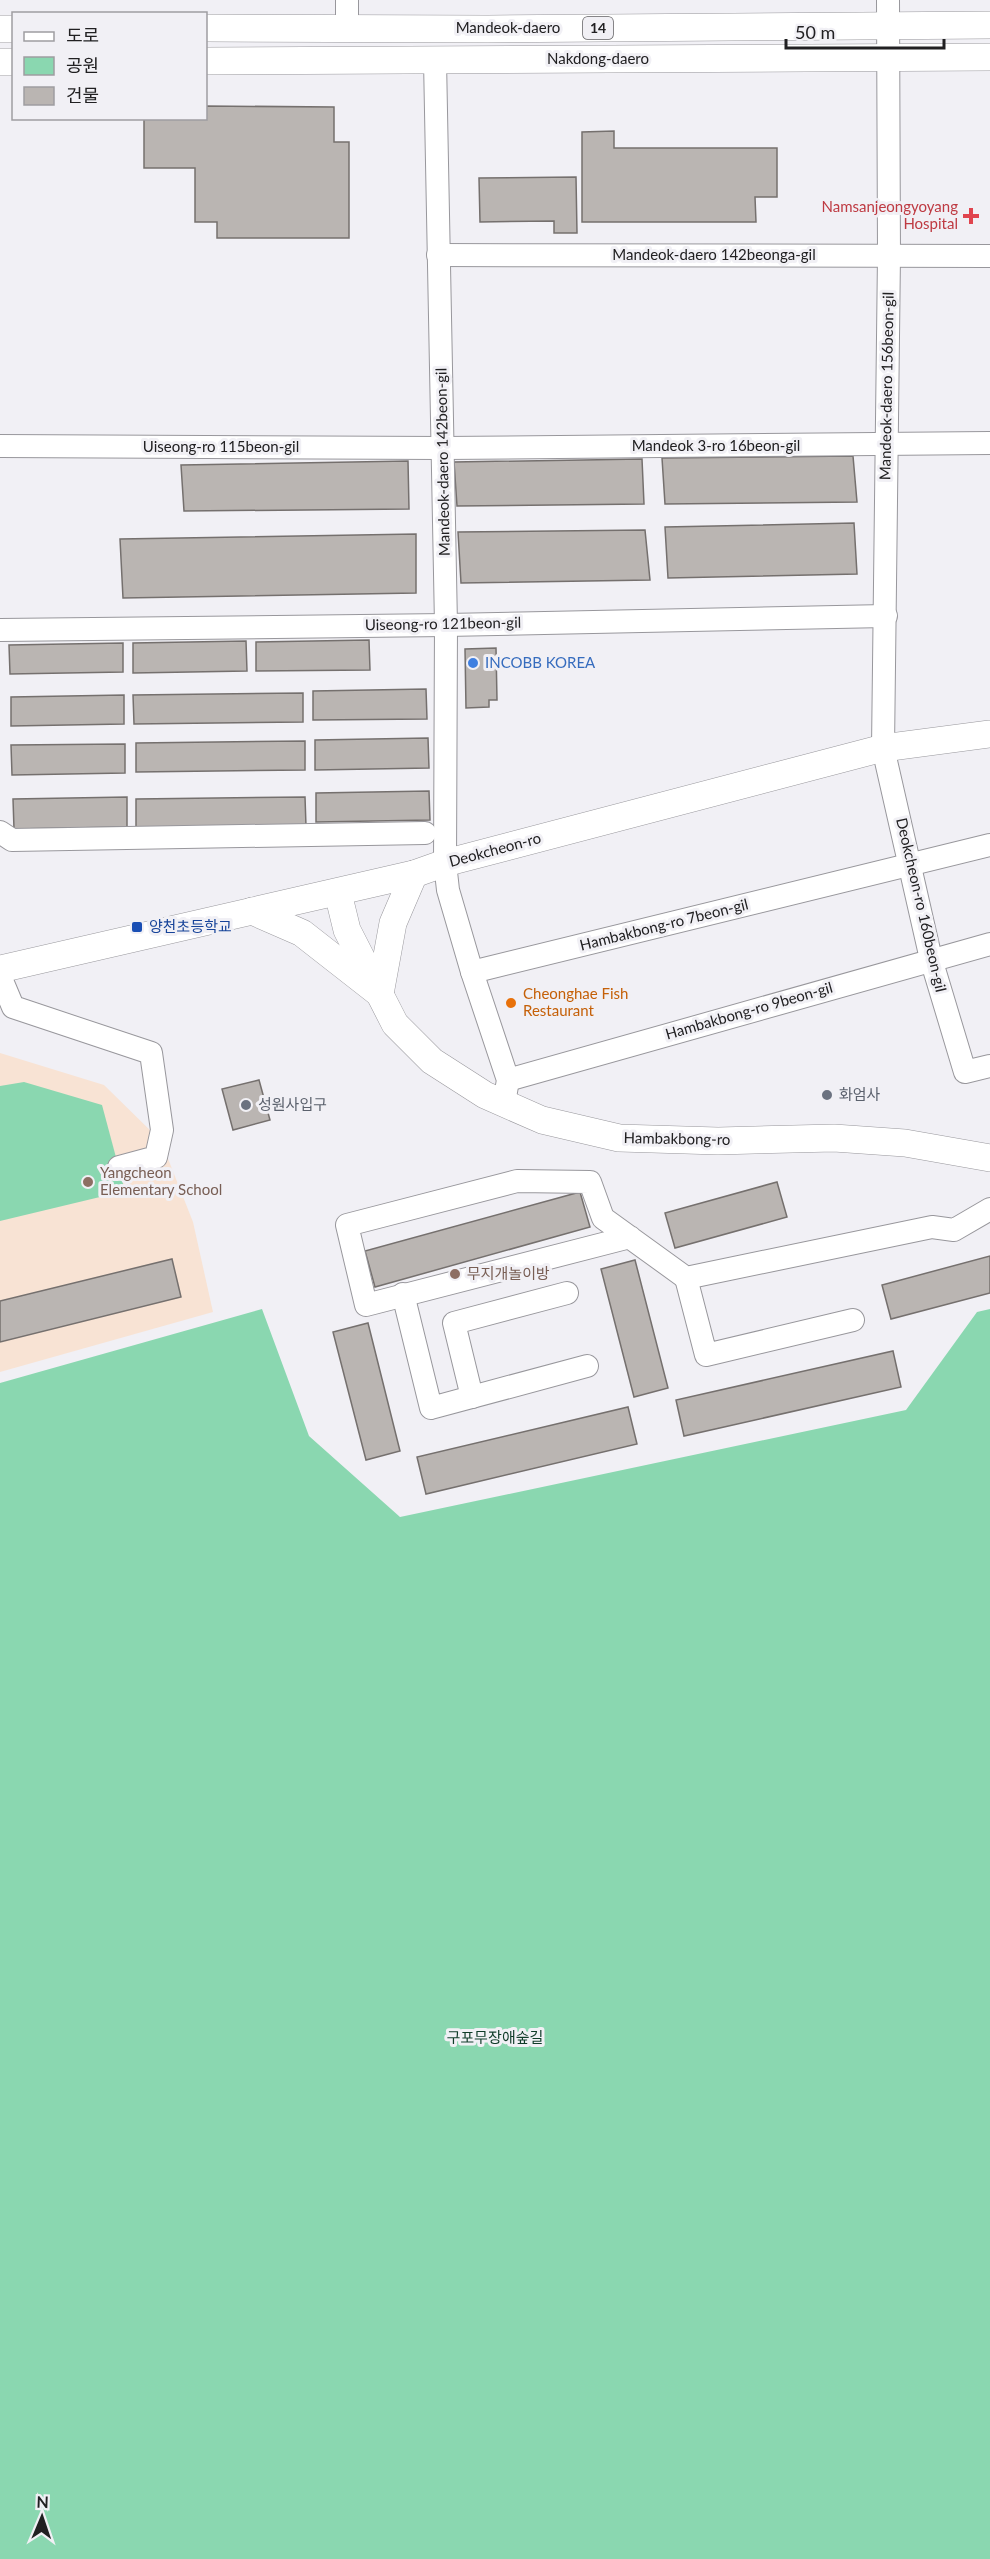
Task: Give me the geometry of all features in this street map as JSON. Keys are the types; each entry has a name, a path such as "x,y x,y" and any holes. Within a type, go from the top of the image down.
{"main road":[{"name":"Mandeok-daero","path":"207,28 488,29 888,12 990,25"},
{"name":"Nakdong-daero","path":"207,61 990,57"},
{"name":"Deokcheon-ro","path":"0,969 414,874 445,863 884,748 990,735"},
{"path":"252,911 302,933 380,994 393,923 414,874"},
{"name":"Hambakbong-ro","path":"338,893 347,930 395,1023 432,1061 485,1095 506,1092 542,1120 619,1138 718,1141 834,1138 905,1143 990,1158"}],"street":[{"path":"347,0 347,27"},
{"name":"Mandeok-daero 156beon-gil","path":"884,748 889,255 888,12"},
{"name":"Mandeok-daero 142beon-gil","path":"435,60 446,625 445,863 448,890 472,972"},
{"name":"Mandeok-daero 142beonga-gil","path":"438,255 990,256"},
{"name":"Mandeok 3-ro 16beon-gil","path":"443,448 990,443"},
{"name":"Uiseong-ro 115beon-gil","path":"0,446 443,448"},
{"name":"Uiseong-ro 121beon-gil","path":"0,630 446,625 886,616"},
{"name":"Deokcheon-ro 160beon-gil","path":"884,748 931,959 965,1072 990,1066"},
{"path":"0,832 12,840 425,833"},
{"name":"Hambakbong-ro 7beon-gil","path":"472,972 912,866 990,845"},
{"name":"Hambakbong-ro 9beon-gil","path":"506,1092 931,959 990,944"},
{"path":"472,972 506,1092"},
{"path":"0,976 13,1007 151,1053 162,1130 156,1157 119,1167"},
{"path":"630,1237 366,1305 346,1225 517,1181 590,1182 603,1218 630,1237 686,1278 706,1355 853,1320"},
{"path":"686,1278 932,1227 954,1230 990,1209"},
{"path":"472,1397 454,1323 567,1293"},
{"path":"403,1294 431,1408 587,1366"}],"shaded area":[{"name":"Yangcheon Elementary School","path":"0,1053 104,1085 161,1141 193,1222 213,1312 0,1372"}],"green space":[{"path":"24,1082 102,1105 125,1191 0,1221 0,1086"},
{"name":"구포무장애숲길","path":"262,1309 309,1436 400,1517 906,1410 977,1312 990,1309 990,2559 0,2559 0,1383"}],"building":[{"path":"207,106 334,107 334,142 349,142 349,238 217,238 217,222 195,222 195,168 144,168 144,120 207,120"},
{"path":"614,131 614,148 777,148 777,197 755,197 756,222 582,222 582,132"},
{"path":"576,177 577,233 554,233 554,221 480,222 479,178"},
{"path":"853,456 857,502 665,504 662,458"},
{"path":"642,459 644,504 457,506 454,462"},
{"path":"408,461 409,509 184,511 181,465"},
{"path":"854,523 857,574 668,578 665,527"},
{"path":"645,530 650,580 461,583 458,532"},
{"path":"416,534 416,593 123,598 120,539"},
{"path":"369,640 370,670 256,671 256,642"},
{"path":"246,641 247,671 133,673 133,643"},
{"path":"123,643 123,672 10,674 9,645"},
{"path":"496,648 497,700 489,700 489,707 466,708 465,649"},
{"path":"426,689 427,719 313,720 313,691"},
{"path":"303,693 303,722 134,724 133,695"},
{"path":"124,695 124,724 11,726 11,697"},
{"path":"428,738 429,768 315,770 315,740"},
{"path":"305,741 305,770 136,772 136,743"},
{"path":"125,744 125,773 12,775 11,745"},
{"path":"429,791 430,820 316,822 316,793"},
{"path":"127,797 127,827 14,829 13,799"},
{"path":"305,797 306,826 136,828 136,799"},
{"name":"성원사입구","path":"259,1080 270,1120 233,1130 222,1089"},
{"path":"777,1182 787,1217 675,1248 665,1213"},
{"path":"580,1192 590,1227 375,1287 365,1251"},
{"path":"990,1256 990,1293 891,1319 882,1285"},
{"path":"172,1259 181,1297 0,1342 0,1301"},
{"path":"635,1260 668,1388 634,1397 601,1269"},
{"path":"368,1323 400,1451 366,1460 333,1332"},
{"path":"893,1351 901,1387 684,1436 676,1400"},
{"path":"628,1407 637,1444 426,1494 417,1457"}],"place":[{"name":"Namsanjeongyoyang Hospital","path":"971,216"},
{"name":"INCOBB KOREA","path":"473,663"},
{"name":"양천초등학교","path":"137,927"},
{"name":"Cheonghae Fish Restaurant","path":"511,1003"},
{"name":"화엄사","path":"827,1095"},
{"name":"성원사입구","path":"246,1105"},
{"name":"Yangcheon Elementary School","path":"88,1182"},
{"name":"무지개놀이방","path":"455,1274"}]}
